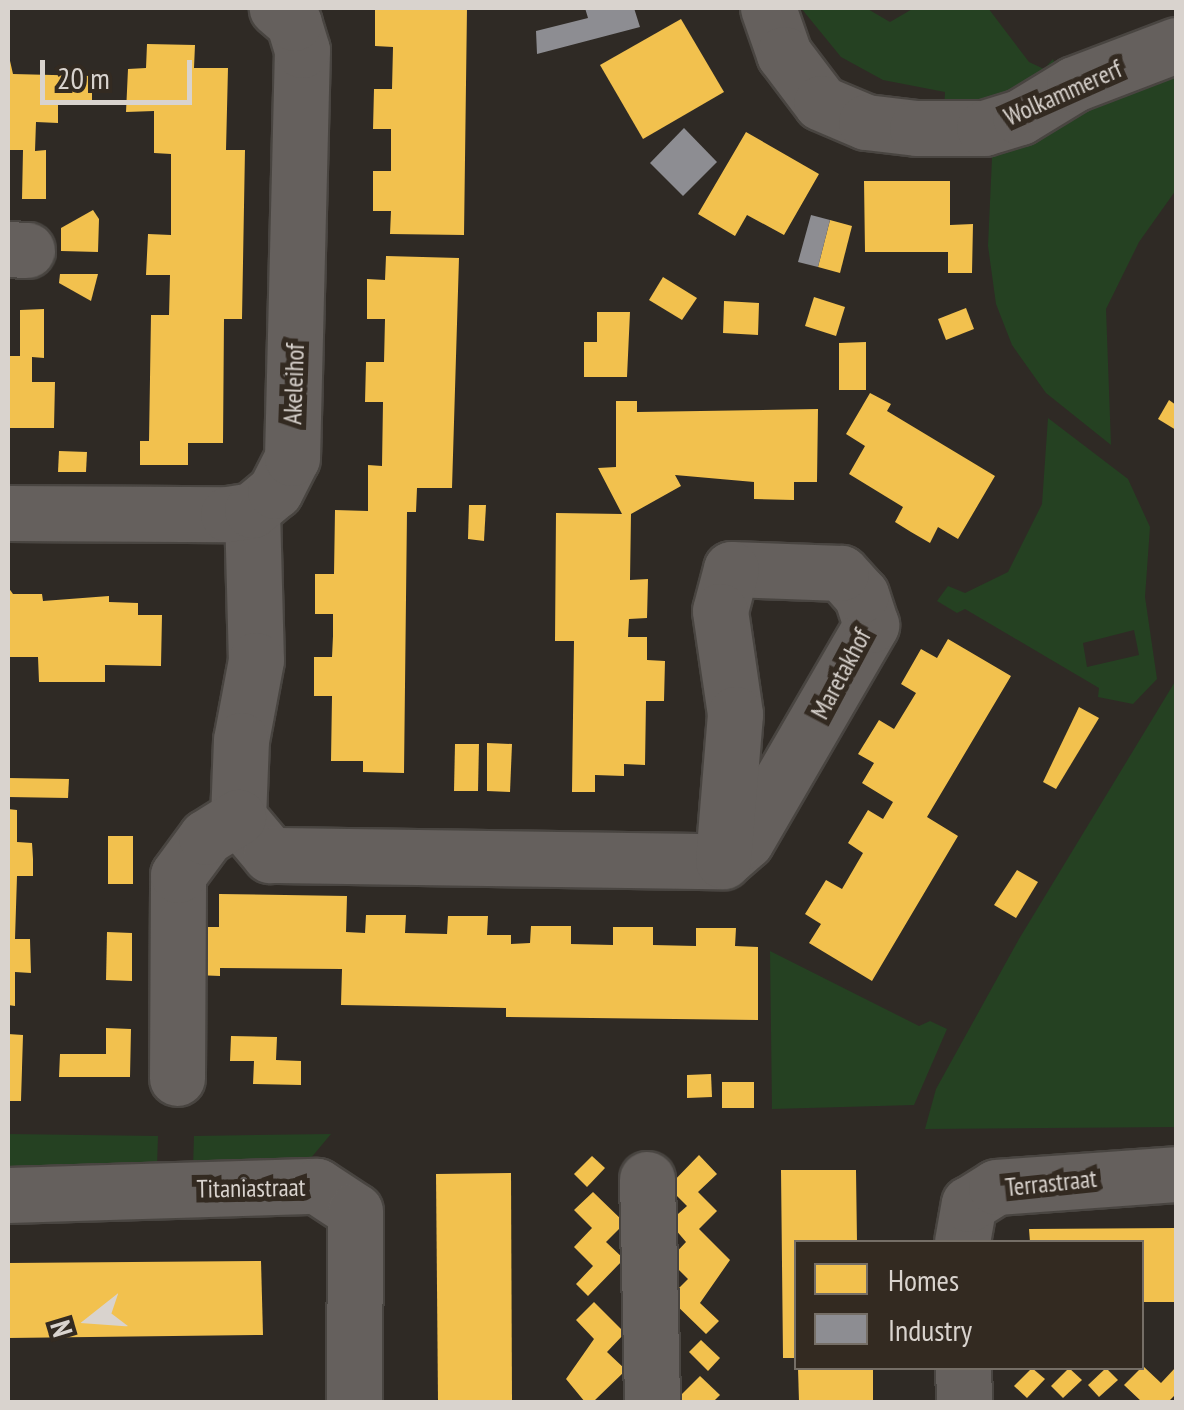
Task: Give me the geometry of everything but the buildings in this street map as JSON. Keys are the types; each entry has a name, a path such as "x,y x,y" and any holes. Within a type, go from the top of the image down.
{"street":[{"name":"Akeleihof","path":"252,510 275,490 292,458 302,50 294,23 278,8"},
{"name":"Wolkammererf","path":"768,8 784,54 821,103 866,122 917,128 984,128 1020,116 1074,84 1176,45"},
{"path":"8,513 252,510 256,660 241,740 238,817 270,855 723,861"},
{"name":"Maretakhof","path":"731,570 841,572 861,595 871,625 746,841 723,861 735,714 720,610 731,570"},
{"path":"177,1078 178,875 206,838 238,817"},
{"name":"Terrastraat","path":"962,1240 969,1204 996,1187 1176,1174"},
{"path":"646,1180 652,1402"},
{"name":"Titaniastraat","path":"8,1196 316,1186 356,1212 354,1402"},
{"path":"964,1370 964,1402"}],"green space":[{"path":"801,8 866,8 890,22 914,8 988,8 1029,62 1044,69 1053,59 1060,78 944,111 945,92 883,80 841,57"},
{"path":"1176,67 1176,190 1139,242 1106,309 1111,445 1046,393 1012,345 996,304 988,246 993,136"},
{"path":"1048,418 1128,479 1150,527 1145,597 1157,679 1133,704 1098,697 1099,688 965,609 957,613 937,601 948,586 965,593 1008,572 1042,504","holes":["1134,630 1139,655 1087,667 1083,643"]},
{"path":"1176,680 1176,1127 925,1129 936,1089 1019,939"},
{"path":"770,951 919,1026 930,1021 947,1029 914,1105 772,1109"},
{"path":"8,1134 158,1136 157,1167 8,1168"},
{"path":"331,1134 300,1171 193,1167 194,1136"}]}
